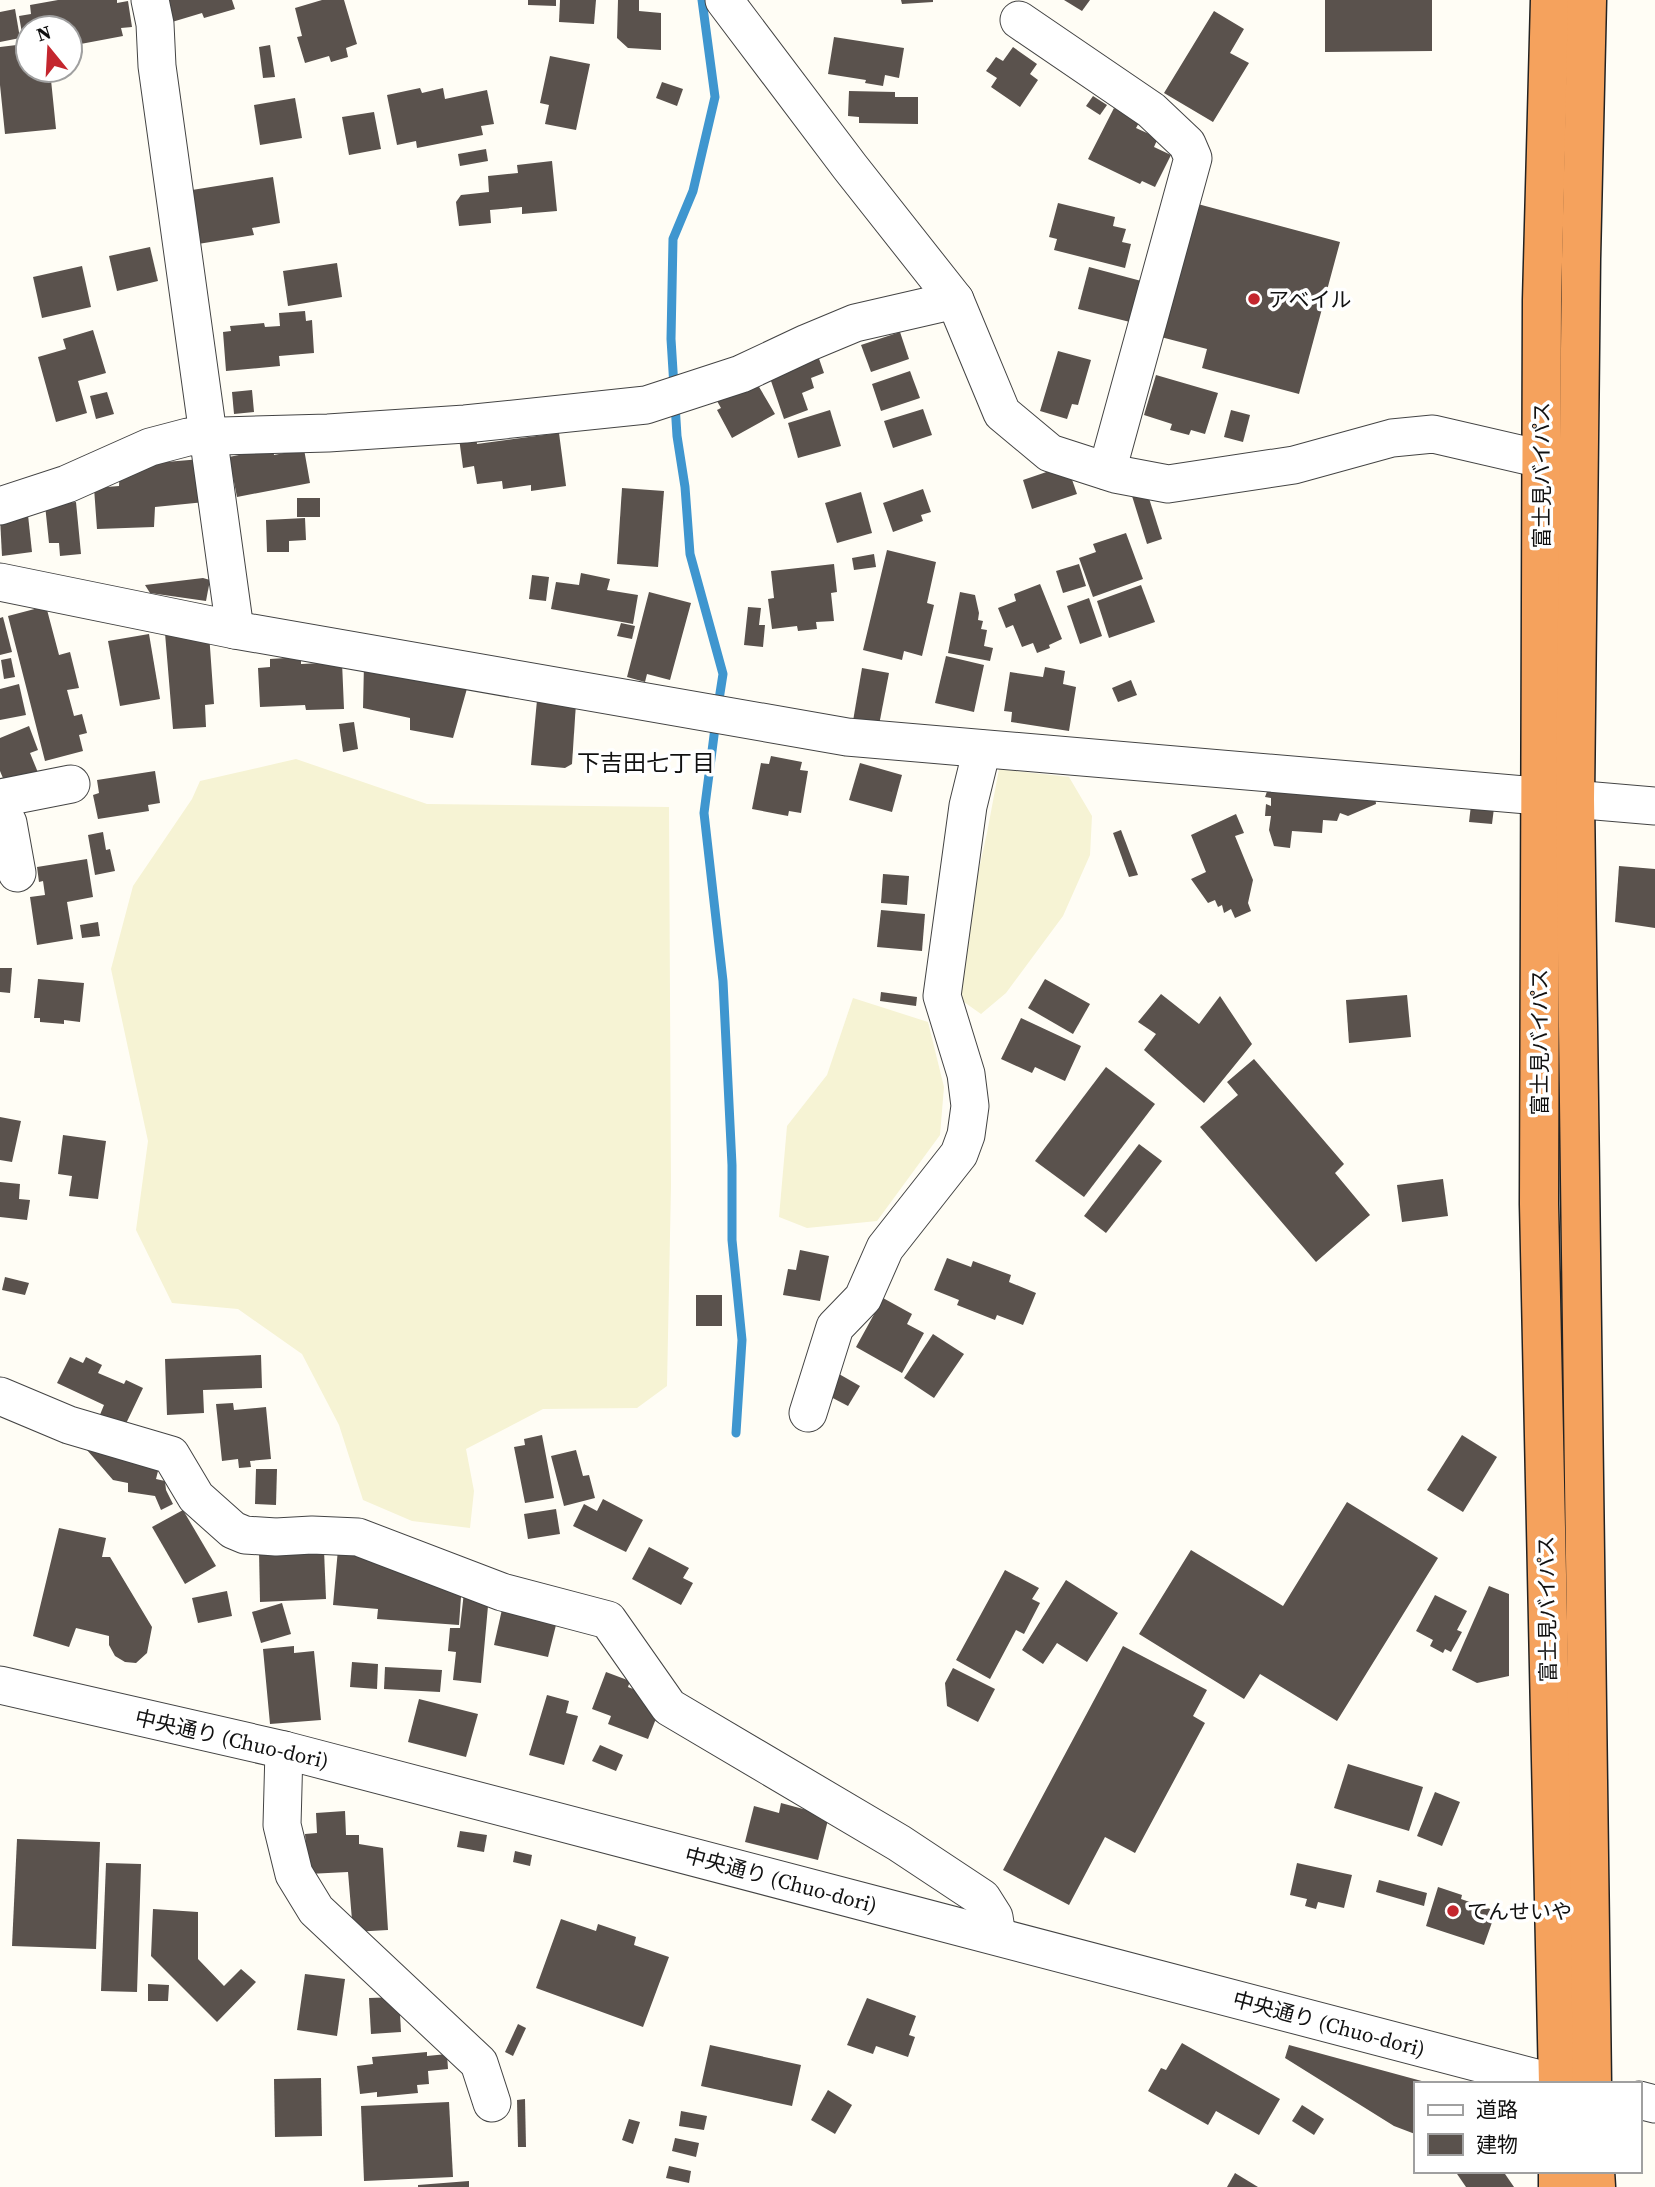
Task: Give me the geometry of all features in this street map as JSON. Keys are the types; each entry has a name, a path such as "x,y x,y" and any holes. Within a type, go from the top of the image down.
{"highway":[{"name":"富士見バイパス","path":"1550,0 1542,300 1541,458 1557,797 1592,2082"},
{"name":"富士見バイパス","path":"1558,2082 1538,1204 1581,259 1587,0"}],"street":[{"path":"150,0 235,630"},
{"path":"723,0 955,300 1002,414 1050,453 1107,471 1168,484 1294,465 1392,438 1433,434 1541,458"},
{"path":"1019,20 1151,110 1187,144 1193,158 1107,471"},
{"path":"0,506 67,484 150,447 188,437 328,433 465,424 646,405 741,374 855,323 955,300"},
{"path":"0,582 235,630 847,737 1655,806"},
{"path":"808,1413 835,1327 863,1298 885,1248 959,1154 966,1135 970,1106 966,1074 942,996 968,806 982,749"},
{"path":"0,798 71,784"},
{"path":"0,807 8,823 17,873"},
{"path":"0,1396 69,1425 172,1455 196,1497 233,1530 245,1535 358,1536 502,1592 608,1620 669,1707 899,1843 982,1898 994,1917 997,1936"},
{"name":"中央通り (Chuo-dori)","path":"0,1685 284,1750 1550,2082"},
{"path":"284,1750 282,1825 294,1874 316,1910 479,2063 492,2103"}],"shaded area":[{"path":"296,759 427,804 669,807 671,1186 667,1386 637,1408 543,1409 466,1449 474,1491 470,1528 412,1521 363,1500 339,1425 302,1354 238,1309 172,1303 136,1230 148,1141 111,969 133,886 192,799 200,781"},
{"path":"999,769 1069,777 1092,816 1090,855 1063,916 1006,993 981,1014 964,1002 956,972"},
{"path":"853,998 928,1022 944,1087 940,1135 877,1221 807,1228 779,1217 787,1126 827,1075"}],"building":[{"path":"58,0 117,0 117,3 128,1 132,27 121,28 123,36 84,43 84,14 31,14 30,5"},
{"path":"166,0 232,0 235,9 204,18 202,13 172,22"},
{"path":"322,0 344,0 357,44 346,48 348,57 331,62 329,56 305,63 297,37 302,36 295,8"},
{"path":"528,0 556,0 556,6 528,5"},
{"path":"560,0 596,0 594,24 559,22"},
{"path":"618,0 639,0 639,11 661,13 661,50 628,48 617,38"},
{"path":"901,0 933,0 933,2 902,4"},
{"path":"1064,0 1090,0 1082,11"},
{"path":"1325,0 1432,0 1432,51 1325,52"},
{"path":"15,9 14,39 0,42 0,12"},
{"path":"1214,11 1244,29 1230,53 1249,63 1213,122 1164,93"},
{"path":"834,37 904,48 899,78 885,75 883,86 865,83 866,80 828,74"},
{"path":"14,45 14,84 51,84 56,129 5,134 0,85 0,47"},
{"path":"270,45 275,77 263,78 259,47"},
{"path":"1013,47 1037,64 1030,74 1038,80 1020,107 991,87 997,78 986,71 996,57 1003,61"},
{"path":"550,56 590,64 576,130 545,124 549,105 540,103"},
{"path":"662,82 683,89 677,106 656,98"},
{"path":"420,88 422,93 443,88 445,99 487,90 494,124 481,126 483,135 417,148 416,141 397,145 387,95"},
{"path":"849,91 895,92 895,97 918,97 918,124 859,123 859,117 848,116"},
{"path":"1093,96 1107,105 1100,115 1086,106"},
{"path":"295,98 302,138 260,145 254,105"},
{"path":"1114,108 1140,121 1136,128 1158,138 1154,147 1171,155 1155,187 1142,181 1140,184 1088,159"},
{"path":"374,112 381,149 349,155 342,117"},
{"path":"486,149 488,161 460,166 458,154"},
{"path":"552,161 557,211 522,214 522,207 490,210 491,223 459,226 456,202 461,195 489,192 488,176 518,173 517,165"},
{"path":"273,177 280,223 252,228 254,235 198,244 192,190"},
{"path":"1058,203 1115,217 1113,226 1126,229 1122,242 1131,244 1125,268 1054,250 1057,239 1049,237"},
{"path":"1194,203 1340,242 1299,394 1202,368 1207,349 1157,336"},
{"path":"150,247 158,281 117,291 109,256"},
{"path":"337,263 342,297 288,306 283,271"},
{"path":"82,266 91,307 42,318 33,277"},
{"path":"1089,267 1145,282 1134,323 1078,309"},
{"path":"305,311 306,321 312,320 314,353 279,356 280,366 226,371 223,332 231,331 230,326 264,323 265,327 280,326 279,313"},
{"path":"93,330 106,373 78,381 87,413 56,422 38,357 66,349 63,339"},
{"path":"900,332 909,359 871,372 861,345"},
{"path":"816,350 824,373 811,378 814,388 802,393 808,410 784,419 770,378"},
{"path":"1058,351 1091,360 1078,405 1072,404 1067,419 1040,411"},
{"path":"910,371 920,398 881,411 872,384"},
{"path":"1156,375 1218,393 1205,434 1191,430 1189,435 1170,430 1172,424 1144,415"},
{"path":"755,380 775,414 732,438 717,410 721,408 717,401"},
{"path":"252,390 254,412 234,414 232,392"},
{"path":"107,392 114,414 96,419 90,396"},
{"path":"923,409 932,435 893,448 884,421"},
{"path":"830,410 841,446 798,458 788,423"},
{"path":"1231,410 1250,415 1243,442 1224,437"},
{"path":"559,433 566,486 531,491 531,485 503,489 502,481 477,484 474,466 463,468 459,438 476,436 477,444"},
{"path":"273,448 274,455 304,449 310,483 237,497 229,457"},
{"path":"167,456 166,462 201,459 205,502 155,507 154,527 97,529 94,488 119,486 120,467"},
{"path":"1067,465 1077,494 1032,509 1023,480"},
{"path":"622,488 664,491 658,567 617,564"},
{"path":"923,489 931,512 921,515 923,521 893,532 883,503"},
{"path":"861,492 872,533 837,543 825,503"},
{"path":"1147,492 1162,539 1147,544 1132,496"},
{"path":"297,498 320,498 320,517 297,517"},
{"path":"76,502 81,554 60,556 59,543 49,543 45,505"},
{"path":"28,515 32,552 2,556 0,518"},
{"path":"305,518 306,540 289,541 289,552 267,552 266,520"},
{"path":"1126,533 1143,579 1093,597 1079,558 1096,552 1093,544"},
{"path":"887,550 936,562 927,603 934,605 922,656 904,651 902,660 863,650"},
{"path":"874,554 876,567 854,570 852,558"},
{"path":"834,564 837,592 831,593 834,621 816,622 817,629 798,631 797,626 772,629 768,599 774,598 771,571"},
{"path":"1079,564 1086,586 1063,593 1056,571"},
{"path":"581,573 610,579 607,590 638,595 633,624 551,609 556,582 579,585"},
{"path":"532,575 549,577 546,601 529,599"},
{"path":"203,578 210,580 206,601 150,593 145,585"},
{"path":"1040,584 1062,639 1037,653 1033,643 1022,647 1013,625 1006,628 998,608 1016,601 1014,594"},
{"path":"1141,585 1155,622 1109,638 1097,601"},
{"path":"649,592 691,603 670,680 647,674 645,682 627,677"},
{"path":"960,592 975,595 978,620 983,621 981,629 987,630 984,646 993,648 990,661 948,653"},
{"path":"1089,598 1102,636 1080,644 1067,606"},
{"path":"46,606 59,655 70,652 79,688 67,690 74,716 82,714 87,733 79,735 83,751 45,761 8,616"},
{"path":"748,607 761,608 759,625 765,625 763,647 744,645"},
{"path":"3,617 12,652 0,655 0,618"},
{"path":"621,623 635,626 632,639 617,636"},
{"path":"165,633 209,633 214,704 205,705 206,727 173,729"},
{"path":"149,634 160,699 120,706 108,641"},
{"path":"946,656 984,665 974,712 935,703"},
{"path":"301,657 301,664 342,662 344,709 306,710 305,705 260,707 258,668 270,667 270,659"},
{"path":"11,658 15,677 4,679 1,660"},
{"path":"364,664 468,685 453,738 410,730 410,718 363,708"},
{"path":"1045,667 1065,671 1063,684 1076,687 1069,731 1011,722 1012,712 1004,711 1010,672 1043,677"},
{"path":"862,668 889,673 879,725 853,721"},
{"path":"1131,680 1137,695 1118,702 1112,688"},
{"path":"19,684 26,715 0,720 0,689"},
{"path":"537,700 576,703 572,764 565,768 531,765"},
{"path":"354,722 358,749 343,752 339,724"},
{"path":"29,726 38,750 30,753 39,775 5,783 0,771 0,738"},
{"path":"771,756 802,762 800,770 808,771 801,813 789,811 788,816 752,809 761,763 769,764"},
{"path":"860,763 902,775 892,812 849,800"},
{"path":"155,771 160,803 148,805 149,811 98,819 93,795 99,793 97,780"},
{"path":"1269,786 1375,796 1376,804 1348,816 1340,813 1337,821 1323,820 1322,833 1292,831 1290,848 1274,846 1269,830 1271,816 1265,816 1266,804 1271,806 1271,798 1265,797"},
{"path":"1471,805 1494,808 1492,824 1469,822"},
{"path":"1236,814 1244,833 1235,836 1253,880 1248,903 1251,911 1235,918 1231,909 1224,913 1222,905 1218,907 1215,900 1208,903 1191,879 1206,872 1191,835"},
{"path":"1121,830 1138,875 1129,877 1113,833"},
{"path":"103,832 106,850 110,849 115,871 95,875 88,835"},
{"path":"87,859 93,897 67,902 73,939 37,945 30,897 45,895 43,881 39,882 37,867"},
{"path":"1619,866 1655,869 1655,928 1615,922"},
{"path":"883,874 909,876 907,905 881,903"},
{"path":"881,910 925,914 922,951 877,947"},
{"path":"98,922 100,936 82,938 80,925"},
{"path":"0,968 12,968 10,993 0,992"},
{"path":"38,979 84,983 80,1022 40,1022 40,1018 34,1018"},
{"path":"1045,979 1090,1004 1073,1034 1028,1008"},
{"path":"881,992 917,997 916,1006 880,1001"},
{"path":"1161,994 1199,1024 1220,996 1252,1044 1204,1103 1144,1050 1156,1034 1138,1022"},
{"path":"1407,995 1411,1037 1349,1043 1346,1000"},
{"path":"1021,1018 1081,1046 1065,1081 1035,1067 1032,1073 1001,1059"},
{"path":"1254,1059 1344,1164 1335,1173 1370,1215 1316,1262 1200,1127 1238,1095 1227,1082"},
{"path":"1106,1067 1155,1104 1084,1197 1035,1161"},
{"path":"0,1117 21,1121 12,1162 0,1160"},
{"path":"63,1135 106,1141 98,1199 69,1196 72,1176 58,1174"},
{"path":"1139,1144 1162,1161 1106,1233 1084,1216"},
{"path":"1443,1179 1448,1216 1402,1222 1397,1185"},
{"path":"0,1182 20,1184 19,1199 30,1200 27,1220 0,1217"},
{"path":"800,1250 829,1256 820,1301 783,1295 788,1269 796,1270"},
{"path":"947,1258 971,1267 973,1261 1011,1275 1009,1282 1036,1293 1023,1325 997,1315 995,1320 957,1305 959,1300 934,1290"},
{"path":"5,1277 29,1283 25,1295 2,1290"},
{"path":"696,1295 722,1295 722,1326 696,1326"},
{"path":"883,1298 912,1314 907,1324 924,1333 902,1373 856,1347"},
{"path":"933,1334 964,1354 934,1398 904,1378"},
{"path":"261,1355 262,1388 203,1390 204,1413 167,1415 165,1359"},
{"path":"70,1357 83,1363 86,1357 102,1365 98,1373 124,1384 126,1380 143,1388 121,1434 97,1422 104,1405 57,1383"},
{"path":"839,1374 860,1386 848,1406 827,1395"},
{"path":"233,1403 234,1410 266,1407 271,1459 250,1461 251,1467 239,1468 238,1459 222,1461 216,1404"},
{"path":"542,1435 554,1498 525,1503 514,1447 525,1445 524,1439"},
{"path":"1462,1435 1497,1457 1463,1512 1427,1490"},
{"path":"90,1442 161,1459 156,1479 165,1481 173,1504 161,1510 155,1496 128,1492 128,1483 113,1480 87,1450"},
{"path":"576,1450 583,1476 589,1475 595,1498 564,1506 551,1456"},
{"path":"256,1469 277,1469 276,1505 255,1504"},
{"path":"603,1499 643,1520 626,1552 573,1526 584,1504 597,1511"},
{"path":"1347,1502 1438,1558 1337,1721 1260,1674 1244,1699 1139,1634 1191,1550 1283,1606"},
{"path":"556,1509 560,1534 528,1539 524,1514"},
{"path":"183,1510 216,1566 185,1584 152,1527"},
{"path":"59,1528 106,1538 102,1557 110,1557 152,1627 147,1653 136,1663 125,1662 115,1656 109,1645 109,1636 76,1628 69,1647 33,1636"},
{"path":"649,1547 689,1568 683,1578 693,1583 681,1605 632,1579"},
{"path":"338,1549 417,1567 416,1580 462,1583 459,1625 377,1619 378,1609 333,1605"},
{"path":"324,1550 326,1599 260,1602 259,1552"},
{"path":"1005,1570 1039,1588 1032,1599 1040,1603 1024,1634 1016,1630 990,1679 956,1660"},
{"path":"1066,1580 1118,1613 1087,1662 1057,1643 1043,1664 1022,1650"},
{"path":"1489,1586 1509,1594 1509,1676 1477,1683 1452,1670"},
{"path":"227,1591 232,1616 198,1623 192,1598"},
{"path":"464,1592 489,1595 481,1683 453,1680 456,1652 448,1651 450,1628 460,1628"},
{"path":"1435,1595 1467,1611 1457,1630 1462,1632 1451,1652 1445,1649 1443,1653 1430,1646 1433,1640 1416,1631"},
{"path":"282,1603 291,1634 261,1643 252,1612"},
{"path":"503,1605 558,1617 548,1657 494,1645"},
{"path":"294,1646 294,1653 314,1651 321,1720 270,1724 263,1649"},
{"path":"1123,1646 1207,1690 1193,1716 1205,1723 1135,1853 1105,1837 1069,1905 1003,1870"},
{"path":"352,1662 378,1664 377,1689 350,1687"},
{"path":"385,1667 442,1670 440,1692 384,1689"},
{"path":"953,1668 995,1689 978,1722 947,1706 945,1683"},
{"path":"606,1672 630,1681 628,1687 651,1696 659,1711 648,1739 608,1724 611,1716 592,1709"},
{"path":"547,1695 569,1701 566,1713 578,1716 564,1765 529,1755"},
{"path":"419,1699 478,1714 466,1757 408,1742"},
{"path":"600,1745 623,1755 616,1771 592,1761"},
{"path":"1348,1764 1423,1787 1409,1831 1334,1808"},
{"path":"1435,1792 1460,1802 1442,1846 1417,1836"},
{"path":"781,1803 829,1816 818,1860 745,1842 754,1806 779,1813"},
{"path":"345,1811 346,1835 359,1835 359,1844 383,1848 388,1930 353,1932 348,1872 308,1874 305,1834 317,1833 316,1813"},
{"path":"460,1831 487,1835 484,1852 457,1847"},
{"path":"17,1839 100,1842 96,1949 12,1946"},
{"path":"515,1851 532,1855 530,1866 513,1862"},
{"path":"106,1863 141,1864 137,1992 101,1991"},
{"path":"1297,1863 1352,1875 1344,1908 1318,1902 1316,1909 1305,1906 1307,1899 1290,1895"},
{"path":"1379,1880 1427,1893 1424,1906 1376,1892"},
{"path":"1438,1887 1462,1895 1461,1899 1496,1911 1484,1945 1426,1926"},
{"path":"153,1909 198,1912 198,1959 224,1986 241,1969 256,1982 217,2022 151,1956"},
{"path":"561,1919 596,1931 598,1924 636,1937 634,1945 669,1957 643,2027 536,1988"},
{"path":"305,1974 345,1979 337,2036 297,2030"},
{"path":"148,1984 169,1985 168,2001 148,2001"},
{"path":"399,1997 401,2032 371,2034 369,1998"},
{"path":"867,1998 916,2016 909,2035 915,2037 908,2057 876,2046 873,2054 847,2045"},
{"path":"518,2024 526,2028 513,2056 505,2052"},
{"path":"1182,2043 1280,2099 1259,2135 1216,2111 1208,2125 1148,2091 1161,2068 1166,2070"},
{"path":"710,2045 801,2065 792,2106 701,2086"},
{"path":"1289,2045 1425,2082 1414,2082 1414,2134 1394,2126 1285,2058"},
{"path":"427,2052 427,2056 447,2054 448,2069 428,2071 429,2084 417,2085 418,2093 377,2097 377,2092 360,2094 357,2066 373,2064 372,2057"},
{"path":"321,2078 322,2136 275,2137 274,2079"},
{"path":"828,2090 852,2105 835,2134 811,2120"},
{"path":"525,2099 526,2147 518,2147 517,2100"},
{"path":"449,2102 453,2177 364,2181 361,2106"},
{"path":"1302,2105 1324,2119 1314,2135 1292,2121"},
{"path":"681,2111 707,2116 704,2130 679,2126"},
{"path":"629,2119 640,2122 633,2144 622,2140"},
{"path":"675,2138 699,2143 696,2157 672,2151"},
{"path":"669,2166 691,2171 689,2183 666,2178"},
{"path":"1235,2173 1258,2187 1227,2187"},
{"path":"1456,2173 1504,2173 1514,2187 1466,2187"},
{"path":"469,2181 469,2187 418,2187 418,2185"}],"waterway":[{"path":"674,387 671,339 673,239 693,191 715,97 702,0"},
{"path":"675,404 690,554 723,674 718,706"},
{"path":"716,720 704,813 723,981 732,1165 732,1240 742,1340 736,1433"}],"place":[{"name":"アベイル","path":"1254,299"},
{"name":"てんせいや","path":"1453,1911"}],"district":[{"name":"下吉田七丁目","path":"646,763"}]}
